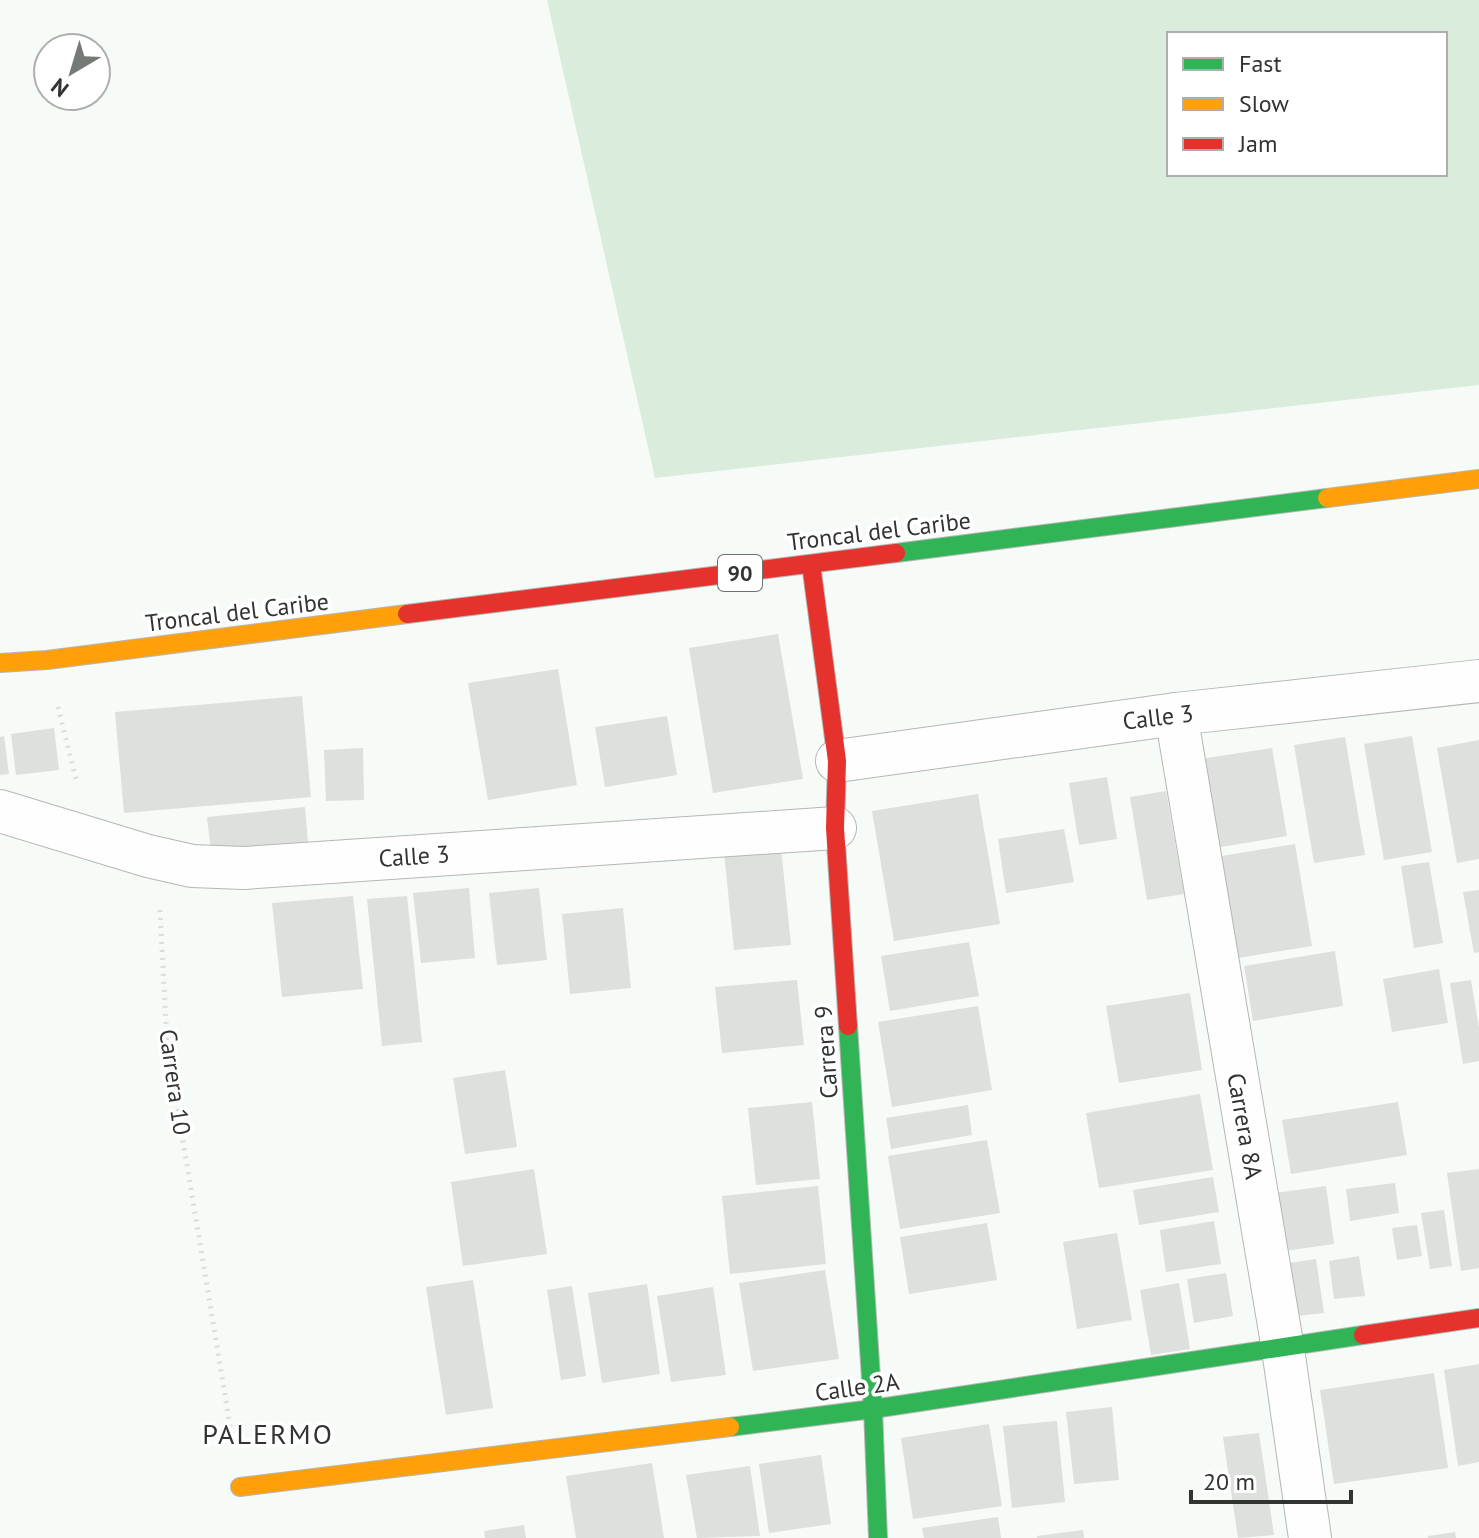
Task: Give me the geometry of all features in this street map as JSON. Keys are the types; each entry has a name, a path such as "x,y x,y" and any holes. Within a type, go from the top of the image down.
{"main road":[{"name":"Troncal del Caribe","path":"0,663 47,660 1479,479"},
{"name":"Carrera 9","path":"811,564 837,761 835,828 873,1409 878,1538"},
{"name":"Calle 2A","path":"240,1487 873,1409 1479,1318"}],"street":[{"name":"Calle 3","path":"837,761 1176,714 1479,681"},
{"name":"Carrera 8A","path":"1176,714 1283,1349 1310,1538"},
{"name":"Calle 3","path":"0,811 148,856 192,866 244,868 835,828"}],"path":[{"path":"47,660 78,785"},
{"name":"Carrera 10","path":"148,856 159,884 167,1043 240,1487"}],"green space":[{"path":"547,0 1479,0 1479,385 655,478"}],"building":[{"path":"778,634 803,779 713,793 689,648"},
{"path":"558,669 577,785 488,800 468,683"},
{"path":"302,696 311,797 124,813 115,712"},
{"path":"667,716 677,775 605,787 595,727"},
{"path":"54,728 59,770 16,775 11,734"},
{"path":"4,736 9,774 0,775 0,737"},
{"path":"1412,736 1432,852 1384,860 1364,744"},
{"path":"1345,737 1365,855 1314,863 1294,745"},
{"path":"1479,740 1479,859 1457,863 1437,748"},
{"path":"363,748 364,800 326,801 324,750"},
{"path":"1272,748 1287,836 1215,848 1200,759"},
{"path":"1107,777 1117,839 1079,845 1069,783"},
{"path":"1166,791 1184,894 1147,900 1130,797"},
{"path":"978,794 1000,924 894,941 872,811"},
{"path":"305,807 308,842 211,852 207,817"},
{"path":"1064,829 1074,882 1006,893 998,839"},
{"path":"1295,844 1312,946 1238,958 1221,856"},
{"path":"781,848 791,945 734,950 724,853"},
{"path":"1429,862 1443,943 1414,948 1401,866"},
{"path":"469,888 475,958 421,963 413,893"},
{"path":"539,888 547,960 497,965 489,893"},
{"path":"1479,890 1479,952 1474,953 1463,892"},
{"path":"353,896 363,989 282,997 272,903"},
{"path":"407,896 422,1042 382,1046 367,899"},
{"path":"623,908 631,988 570,994 562,914"},
{"path":"969,942 979,996 890,1011 881,956"},
{"path":"1335,951 1343,1006 1253,1021 1244,966"},
{"path":"1439,969 1448,1023 1392,1032 1383,979"},
{"path":"797,980 804,1045 722,1053 715,987"},
{"path":"1471,980 1479,1028 1479,1061 1463,1064 1450,983"},
{"path":"1190,993 1202,1070 1119,1083 1106,1006"},
{"path":"978,1006 992,1090 892,1107 878,1022"},
{"path":"505,1070 517,1147 465,1154 453,1078"},
{"path":"1200,1094 1213,1170 1099,1188 1086,1113"},
{"path":"812,1102 820,1179 756,1185 748,1108"},
{"path":"1398,1102 1407,1155 1291,1174 1282,1120"},
{"path":"968,1105 972,1135 891,1149 886,1118"},
{"path":"987,1140 1000,1213 900,1229 888,1156"},
{"path":"534,1169 547,1254 463,1266 451,1182"},
{"path":"1479,1169 1479,1268 1461,1271 1447,1173"},
{"path":"1213,1177 1219,1212 1139,1225 1133,1190"},
{"path":"1395,1183 1399,1213 1350,1221 1346,1189"},
{"path":"818,1186 826,1264 730,1274 722,1196"},
{"path":"1326,1186 1334,1244 1284,1251 1275,1193"},
{"path":"1444,1210 1452,1266 1430,1269 1421,1213"},
{"path":"1214,1221 1221,1264 1166,1272 1160,1230"},
{"path":"987,1223 997,1280 909,1294 900,1237"},
{"path":"1417,1225 1422,1256 1397,1260 1392,1228"},
{"path":"1117,1233 1132,1320 1077,1329 1063,1242"},
{"path":"1359,1256 1365,1296 1334,1299 1329,1261"},
{"path":"1316,1259 1324,1313 1297,1316 1289,1263"},
{"path":"825,1270 839,1359 753,1371 739,1283"},
{"path":"1226,1273 1233,1316 1194,1323 1187,1279"},
{"path":"473,1280 493,1408 446,1415 426,1287"},
{"path":"1179,1283 1190,1349 1151,1355 1140,1290"},
{"path":"647,1284 660,1374 602,1383 588,1293"},
{"path":"572,1286 586,1376 561,1380 547,1290"},
{"path":"713,1287 726,1375 671,1382 657,1296"},
{"path":"1479,1364 1479,1462 1458,1466 1444,1370"},
{"path":"1434,1373 1448,1468 1334,1484 1320,1390"},
{"path":"1112,1407 1119,1480 1074,1484 1066,1412"},
{"path":"1057,1421 1065,1502 1012,1508 1003,1426"},
{"path":"989,1424 1002,1506 913,1519 901,1438"},
{"path":"1259,1433 1274,1535 1238,1538 1223,1437"},
{"path":"821,1455 831,1524 769,1533 759,1464"},
{"path":"652,1463 664,1538 576,1538 566,1476"},
{"path":"750,1466 760,1536 697,1538 686,1475"},
{"path":"998,1517 1001,1538 924,1538 922,1528"},
{"path":"524,1525 526,1538 485,1538 484,1531"},
{"path":"1083,1530 1084,1538 1037,1538 1037,1536"},
{"path":"1455,1532 1456,1538 1428,1538 1428,1536"}],"traffic: fast":[{"path":"896,553 1327,498"},
{"path":"848,1026 873,1409 878,1538"},
{"path":"730,1427 873,1409 1363,1335"}],"traffic: slow":[{"path":"1327,498 1479,479"},
{"path":"0,663 47,660 407,614"},
{"path":"240,1487 730,1427"}],"traffic: jam":[{"path":"407,614 896,553"},
{"path":"811,564 837,761 835,828 848,1026"},
{"path":"1363,1335 1479,1318"}],"district":[{"name":"PALERMO","path":"268,1433"}]}
